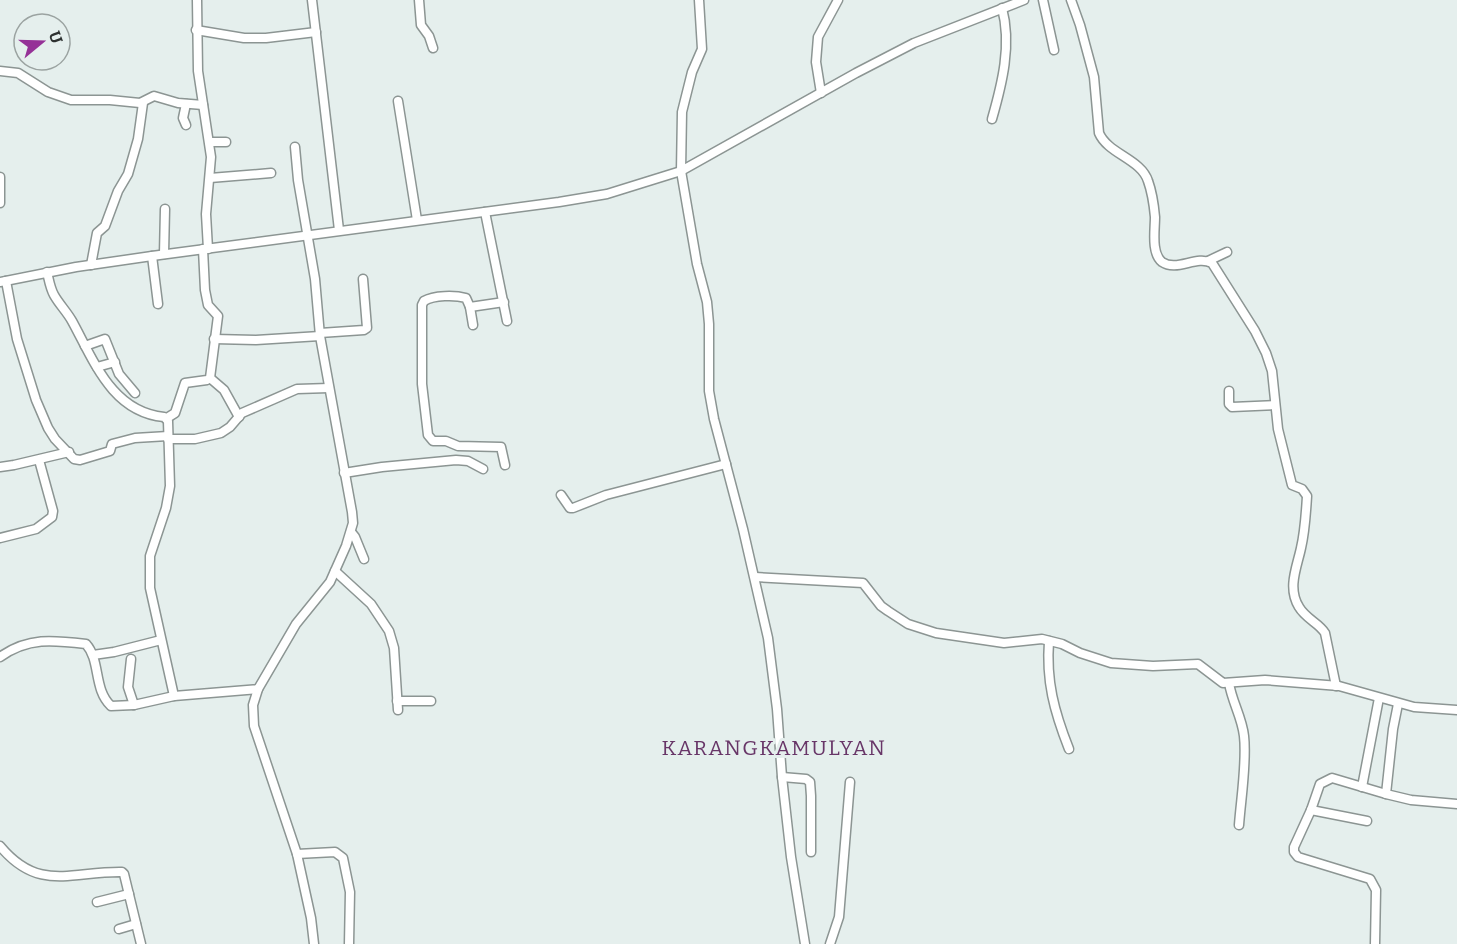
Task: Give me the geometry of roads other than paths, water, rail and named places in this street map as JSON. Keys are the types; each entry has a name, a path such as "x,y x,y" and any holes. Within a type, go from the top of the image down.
{"street":[{"path":"197,0 198,71 210,142 205,290 208,305 218,316 210,378"},
{"path":"312,0 339,230"},
{"path":"419,0 421,25 429,36 433,48"},
{"path":"699,0 702,49 692,72 682,112 681,171 706,302 710,333 709,391 714,419 755,577 768,638 791,857 805,944"},
{"path":"821,93 816,62 818,38 838,0"},
{"path":"3,281 164,254 607,194 681,171 914,43 1024,0"},
{"path":"1043,0 1054,50"},
{"path":"1071,0 1094,77 1099,133 1103,141 1133,163 1147,177 1155,215 1155,247 1160,259 1165,264 1175,265 1208,261 1227,252"},
{"path":"992,119 1002,84 1005,56 1005,18 1002,8"},
{"path":"196,30 244,38 266,38 316,32"},
{"path":"0,71 18,73 48,92 71,100 143,103 154,96 186,104 203,105"},
{"path":"398,101 417,220"},
{"path":"91,265 97,233 105,226 118,191 128,174 138,139 143,103"},
{"path":"186,104 183,118 186,126"},
{"path":"210,142 226,142"},
{"path":"295,147 298,180 315,279 328,388 352,512 351,532 336,571 315,603 296,624 282,645 258,689 253,705 254,726 297,854 311,918 314,944"},
{"path":"210,178 271,174"},
{"path":"0,177 0,204"},
{"path":"164,254 165,209"},
{"path":"485,212 507,321"},
{"path":"152,256 158,304"},
{"path":"1208,261 1214,266 1227,290 1255,331 1272,371 1278,429 1290,479 1292,485 1302,489 1307,496 1302,547 1293,580 1294,592 1299,607 1312,623 1321,627 1325,633 1336,686"},
{"path":"0,270 17,339 36,400 55,439 74,459 80,460 106,453 110,451 112,444 121,440 195,439 221,433 242,413 297,389 328,388"},
{"path":"47,272 53,294 69,315 97,368 106,382 135,409 148,416 167,418 175,413 185,383 210,378"},
{"path":"214,339 256,340 366,330 368,326 363,279"},
{"path":"473,325 470,307 466,298 461,296 431,297 422,305 422,384 428,435 433,441 446,441 453,446 501,447 505,465"},
{"path":"470,307 504,302"},
{"path":"85,346 105,339 124,381 135,393"},
{"path":"97,368 115,362"},
{"path":"210,378 224,390 239,417"},
{"path":"1229,391 1229,404 1232,407 1275,405"},
{"path":"167,418 170,486 150,556 149,571 150,588 174,696"},
{"path":"0,467 69,452"},
{"path":"0,538 41,527 52,517 53,511 39,459"},
{"path":"344,473 456,460 468,461 483,469"},
{"path":"561,495 570,508 573,508 606,495 726,465"},
{"path":"351,532 364,559"},
{"path":"336,571 371,604 389,631 394,648 397,705 430,701"},
{"path":"755,577 863,583 881,606 911,625 936,633 1004,643 1049,640 1111,663 1153,666 1198,664 1220,681 1229,683 1265,681 1336,686 1398,704 1457,710"},
{"path":"0,657 21,646 50,640 86,644 93,655 98,681 105,700 111,706 134,705 174,696 258,689"},
{"path":"93,655 161,640"},
{"path":"1049,640 1048,664 1054,711 1069,749"},
{"path":"131,659 128,687 134,705"},
{"path":"1229,683 1245,739 1239,825"},
{"path":"1362,787 1379,698"},
{"path":"1386,794 1398,704"},
{"path":"782,777 806,779 810,782 812,852"},
{"path":"1375,944 1376,890 1370,879 1296,855 1294,847 1320,784 1332,778 1411,800 1457,804"},
{"path":"830,944 839,917 850,782"},
{"path":"1311,810 1367,821"},
{"path":"0,846 17,864 52,877 122,872 141,944"},
{"path":"297,854 334,852 342,858 350,892 349,944"},
{"path":"97,902 129,894"},
{"path":"119,929 136,924"}],"district":[{"name":"KARANGKAMULYAN","path":"774,748"}]}
